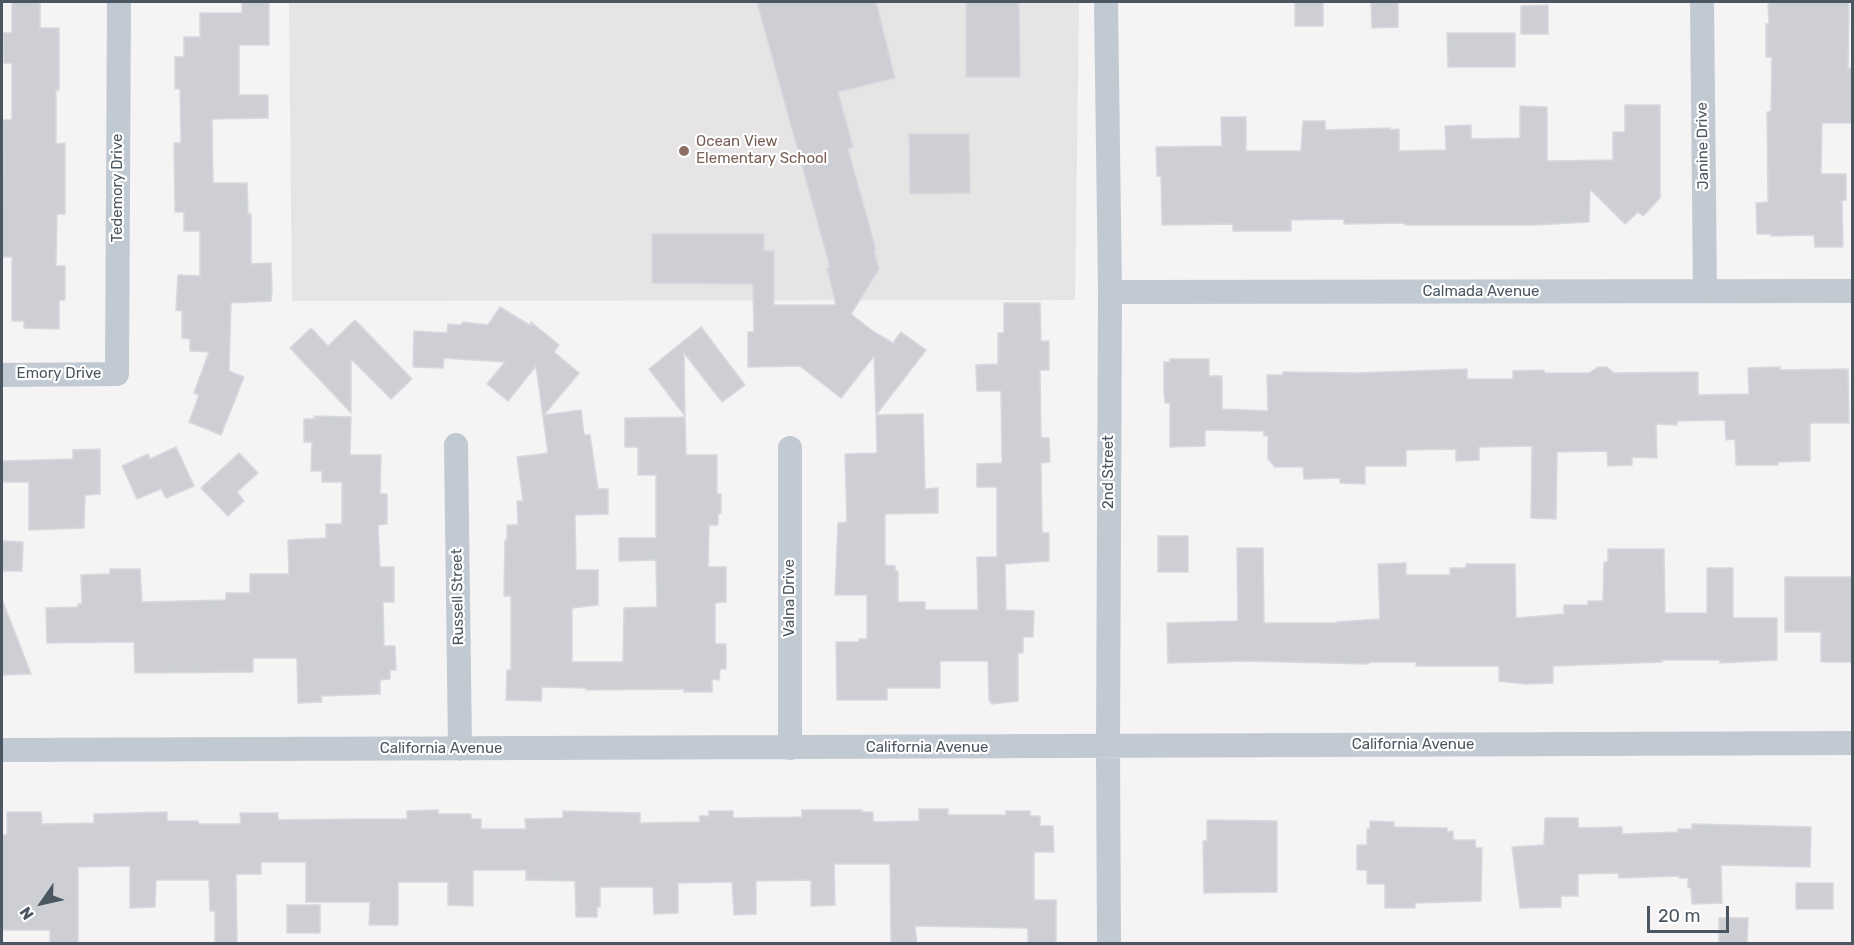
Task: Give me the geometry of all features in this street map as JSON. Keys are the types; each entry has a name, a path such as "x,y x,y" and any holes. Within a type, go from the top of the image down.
{"street":[{"name":"Tedemory Drive","path":"117,374 119,2"},
{"name":"2nd Street","path":"1106,2 1110,292 1109,944"},
{"name":"Janine Drive","path":"1702,2 1705,291"},
{"name":"Calmada Avenue","path":"1110,292 1852,291"},
{"name":"Emory Drive","path":"2,375 117,374"},
{"name":"Russell Street","path":"456,445 460,749"},
{"name":"Valna Drive","path":"789,748 790,448"},
{"name":"California Avenue","path":"2,750 1852,743"}],"shaded area":[{"name":"Ocean View Elementary School","path":"289,2 1079,2 1075,300 292,301"}],"building":[{"path":"12,2 40,2 40,28 59,28 56,144 65,143 65,214 57,214 56,266 65,266 65,300 59,300 59,329 24,328 24,321 12,321 12,257 2,257 3,120 12,120 12,63 4,63 3,33 12,33"},
{"path":"242,2 269,2 269,45 239,45 239,95 268,95 268,118 212,119 213,183 247,183 248,214 251,214 251,264 271,263 272,288 271,301 231,303 229,371 244,377 221,435 189,422 199,395 194,393 209,352 190,351 190,339 182,338 182,311 176,310 178,275 200,276 200,231 184,231 184,212 175,212 174,143 181,143 180,89 175,89 175,57 184,57 184,37 200,37 200,13 242,13"},
{"path":"757,2 876,2 895,78 838,92 853,147 848,149 876,250 874,251 879,269 851,314 893,343 901,332 926,350 876,415 874,356 841,398 800,366 748,367 748,332 754,332 753,284 652,283 652,234 764,234 764,251 774,251 774,305 836,305 827,268 830,267"},
{"path":"966,2 1019,2 1020,77 966,77"},
{"path":"1295,2 1323,2 1323,26 1295,26"},
{"path":"1371,2 1398,2 1398,27 1372,28"},
{"path":"1768,2 1849,2 1848,68 1852,68 1852,123 1822,123 1821,174 1846,174 1846,200 1842,200 1843,247 1815,247 1814,235 1757,234 1756,203 1768,202 1767,112 1771,112 1772,57 1766,57"},
{"path":"1548,5 1548,34 1521,34 1521,6"},
{"path":"1447,33 1515,33 1515,67 1448,67"},
{"path":"1625,105 1660,105 1660,198 1643,216 1638,212 1625,224 1590,189 1589,222 1535,225 1405,225 1405,223 1344,224 1344,219 1291,220 1291,231 1233,231 1233,224 1162,225 1161,176 1157,176 1156,147 1222,146 1221,117 1246,117 1246,151 1301,151 1303,121 1325,121 1325,130 1399,129 1399,151 1446,150 1445,126 1471,125 1471,139 1520,138 1520,106 1547,107 1547,161 1613,160 1613,132 1625,132"},
{"path":"909,134 969,134 970,193 910,194"},
{"path":"1004,303 1040,303 1041,341 1049,341 1049,370 1040,370 1041,438 1049,438 1050,462 1041,463 1042,533 1049,533 1049,561 1005,564 1006,610 1034,611 1033,637 1023,637 1023,653 1018,653 1018,701 991,704 988,661 940,661 940,688 887,688 887,700 837,700 836,642 859,642 859,639 867,639 867,595 835,595 838,523 847,522 845,454 877,453 876,415 923,414 925,489 938,488 938,513 885,514 885,565 895,566 895,571 898,571 898,602 925,602 925,610 978,610 977,557 997,557 997,487 977,487 977,464 1002,463 1001,391 977,391 976,365 998,364 998,333 1004,333"},
{"path":"500,307 531,326 531,322 559,345 554,352 579,373 544,415 581,410 584,435 590,435 598,489 608,489 608,514 575,515 576,570 598,570 598,605 572,608 572,662 623,662 624,608 657,607 656,560 619,561 619,538 656,538 656,475 638,475 638,447 625,447 625,418 685,417 686,455 717,455 717,494 721,494 721,513 718,514 718,525 709,525 708,567 726,567 726,602 715,603 715,644 726,644 726,669 720,669 719,680 712,679 712,692 684,692 684,689 586,690 586,688 542,687 541,701 506,700 507,670 511,670 511,596 504,596 505,540 507,540 507,525 518,525 517,501 523,501 517,457 548,453 536,366 508,401 487,384 505,362 444,358 443,368 413,367 414,331 447,333 448,324 461,325 463,322 488,325"},
{"path":"355,320 412,379 391,399 351,359 351,413 290,348 311,328 328,346"},
{"path":"701,327 745,385 722,402 684,353 685,416 649,369"},
{"path":"1170,359 1209,359 1209,376 1222,376 1222,409 1268,411 1267,375 1283,375 1283,372 1358,373 1467,369 1467,379 1513,379 1513,371 1544,370 1544,373 1589,373 1598,367 1607,367 1614,373 1698,372 1698,395 1749,394 1748,368 1848,369 1849,423 1810,423 1810,461 1778,462 1778,465 1736,465 1735,439 1726,440 1725,420 1677,421 1677,425 1656,424 1657,458 1632,457 1632,465 1608,466 1607,451 1557,452 1556,519 1531,518 1532,446 1479,447 1479,460 1456,461 1456,449 1406,450 1406,466 1365,466 1365,484 1340,483 1340,478 1304,479 1303,467 1275,467 1268,459 1268,436 1264,436 1264,431 1205,430 1205,446 1170,447 1170,403 1165,403 1164,362 1170,362"},
{"path":"314,416 351,417 350,455 381,455 380,494 387,494 387,524 378,525 380,567 394,567 394,602 383,602 384,646 395,646 396,670 390,670 390,679 380,680 380,694 321,696 322,702 298,703 297,658 253,658 253,672 135,673 134,642 47,643 46,608 78,607 78,604 82,604 81,575 110,574 110,569 140,569 142,602 226,600 226,593 250,593 250,574 289,574 288,540 326,538 326,524 342,524 342,482 322,482 322,471 311,471 312,442 304,442 304,419 315,419"},
{"path":"176,447 194,486 166,498 161,489 137,499 122,466 148,454 150,459"},
{"path":"100,449 100,494 85,495 84,528 29,530 29,482 2,482 2,461 73,459 73,450"},
{"path":"239,453 258,473 237,492 244,501 228,516 201,488"},
{"path":"1158,536 1188,536 1188,572 1158,572"},
{"path":"2,541 23,542 22,571 2,571"},
{"path":"1237,548 1263,548 1264,623 1337,623 1380,619 1378,564 1406,563 1406,575 1450,575 1450,568 1466,568 1466,564 1515,564 1516,618 1564,614 1564,605 1588,605 1588,601 1603,601 1604,562 1608,562 1608,549 1664,549 1665,613 1707,613 1707,568 1733,568 1733,618 1777,618 1777,660 1720,663 1720,660 1662,660 1662,662 1553,666 1553,683 1525,684 1499,681 1499,666 1416,666 1416,662 1168,663 1167,623 1238,621"},
{"path":"1785,577 1852,577 1852,662 1821,662 1821,632 1785,632"},
{"path":"3,602 31,674 2,675"},
{"path":"919,809 948,809 948,815 1006,815 1006,811 1030,811 1030,816 1040,816 1040,826 1053,826 1054,852 1034,852 1034,900 1056,900 1056,944 1028,944 1028,928 915,926 917,944 891,944 890,864 834,864 835,905 811,906 811,880 756,881 756,914 734,915 732,882 678,883 678,913 654,914 653,887 600,887 600,907 597,907 597,917 576,917 575,881 526,880 526,870 473,870 473,906 448,905 448,882 398,882 398,925 369,925 370,902 306,902 306,862 261,862 261,874 236,874 237,944 215,944 215,911 210,911 209,880 156,880 155,907 130,908 130,866 78,867 78,944 50,944 50,930 2,930 2,835 7,835 7,812 41,812 42,824 94,823 94,814 167,812 167,821 241,824 240,813 278,813 278,820 407,819 407,811 438,810 438,814 471,814 471,819 481,819 481,829 526,829 525,819 563,818 563,811 640,813 640,823 700,822 699,816 709,816 709,811 733,811 733,818 802,817 802,810 862,810 862,812 873,812 873,822 919,821"},
{"path":"1545,818 1578,818 1578,828 1622,827 1622,834 1678,832 1678,829 1692,829 1692,824 1811,827 1810,867 1721,865 1722,903 1692,904 1688,878 1679,878 1679,876 1619,878 1618,873 1578,874 1578,896 1561,896 1561,907 1520,908 1512,847 1544,845"},
{"path":"1207,820 1277,821 1277,892 1204,893 1203,841 1207,841"},
{"path":"1370,821 1394,822 1394,827 1447,828 1447,832 1453,831 1453,840 1475,840 1476,848 1482,848 1481,901 1415,903 1415,908 1385,908 1385,884 1367,884 1367,870 1357,870 1357,845 1367,845 1367,829 1370,829"},
{"path":"1796,883 1833,883 1833,909 1796,909"},
{"path":"287,905 320,905 320,933 287,933"},
{"path":"1719,918 1748,918 1747,944 1719,944"}],"place":[{"name":"Ocean View Elementary School","path":"684,151"}]}
